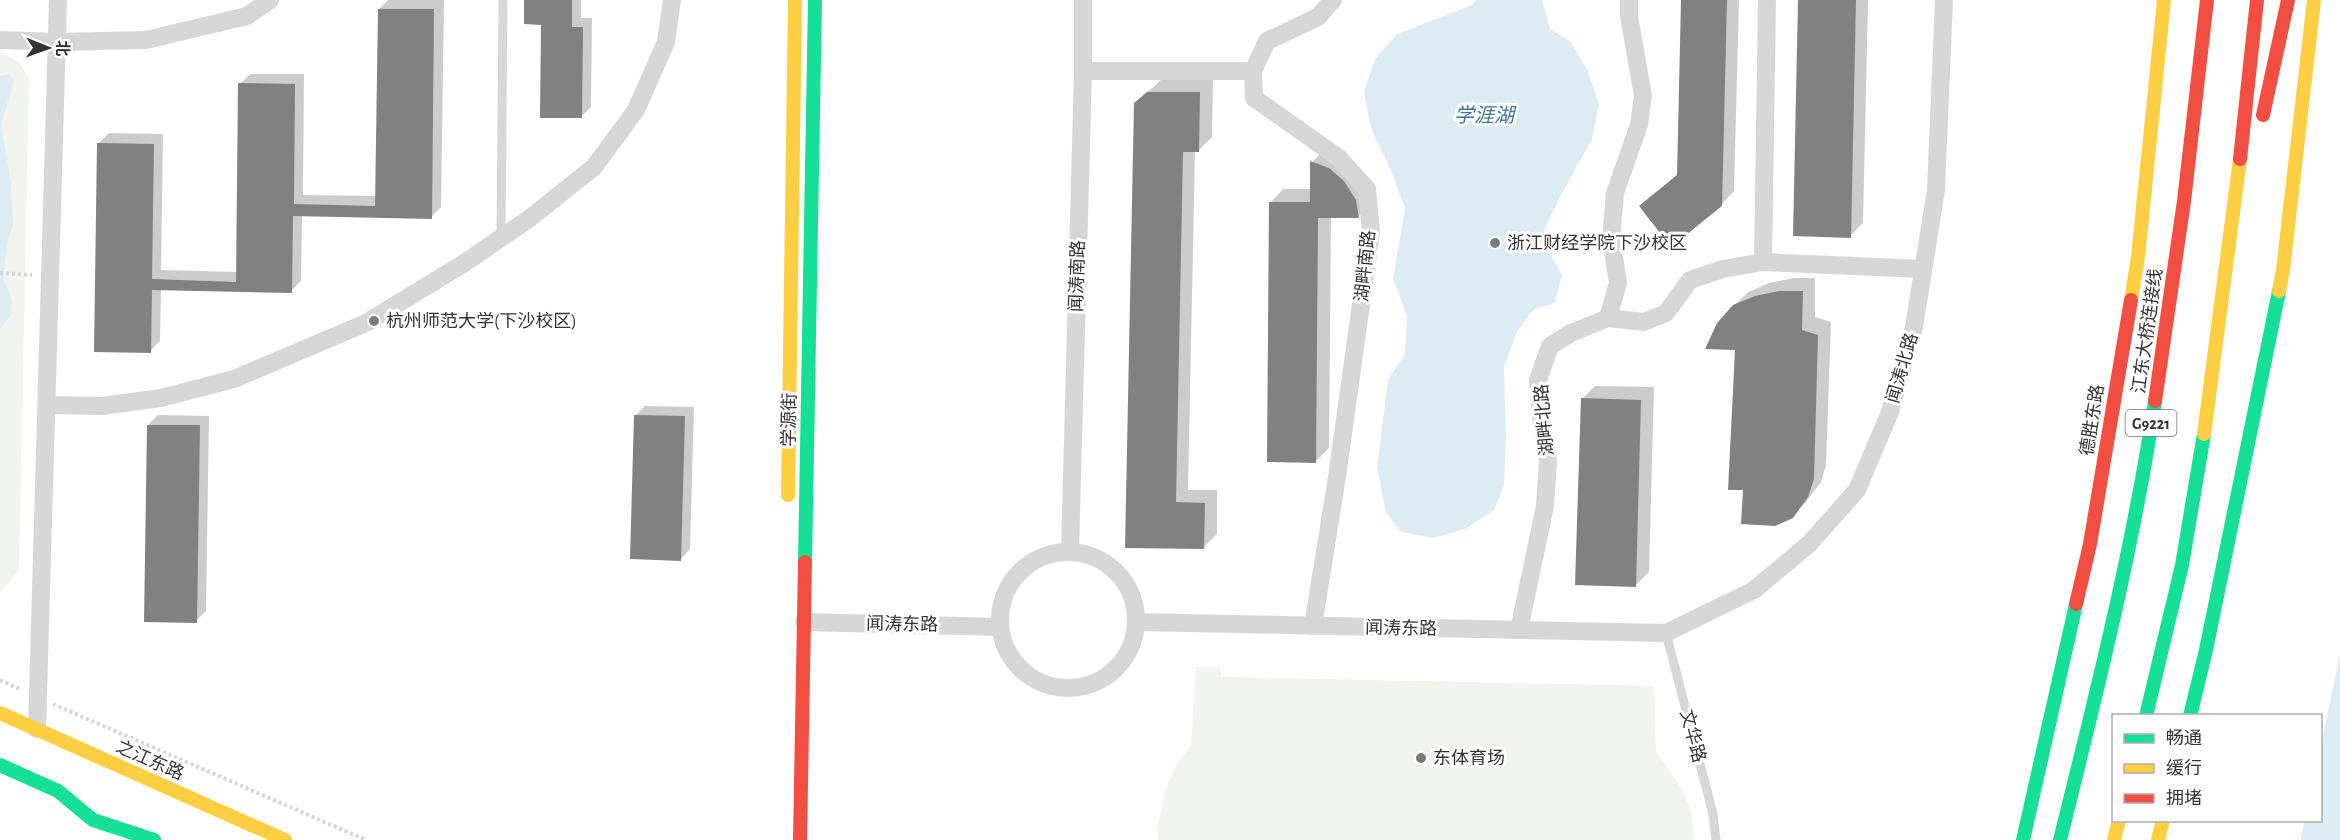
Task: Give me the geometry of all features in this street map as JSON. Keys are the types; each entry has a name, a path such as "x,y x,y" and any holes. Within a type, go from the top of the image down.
{"main road":[{"path":"788,509 795,0"},
{"name":"学源街","path":"800,840 815,0"},
{"name":"德胜东路","path":"2023,840 2090,544 2138,256 2164,0"},
{"name":"江东大桥连接线","path":"2060,840 2097,692 2147,452 2184,201 2207,0"},
{"path":"2146,714 2185,546 2205,434 2257,0"},
{"path":"2260,129 2288,0"},
{"path":"2190,714 2206,650 2283,270 2314,0"},
{"path":"2234,205 2254,151"},
{"name":"之江东路","path":"0,713 285,840"},
{"path":"0,765 58,791 93,820 154,840"},
{"path":"2114,840 2118,822"},
{"path":"2158,840 2162,822"}],"street":[{"path":"37,729 58,0"},
{"path":"0,40 58,42 146,40 247,16 270,0"},
{"path":"48,405 102,406 161,398 234,379 366,323 501,238 594,167 636,110 666,42 672,0"},
{"name":"闻涛南路","path":"1070,551 1083,0"},
{"path":"1083,71 1253,71 1267,41 1318,17 1333,0"},
{"path":"1629,0 1629,16 1643,96 1639,125 1615,193 1611,238 1618,283 1608,318 1644,322 1666,313 1690,280 1723,268 1763,262 1923,269"},
{"path":"1763,262 1767,0"},
{"name":"闻涛北路","path":"1666,633 1754,590 1809,544 1857,490 1890,412 1914,327 1936,190 1944,0"},
{"name":"湖畔南路","path":"1253,71 1254,98 1339,158 1367,189 1371,232 1337,477 1312,626"},
{"name":"湖畔北路","path":"1519,630 1545,506 1548,461 1541,419 1538,380 1550,346 1571,333 1608,318"},
{"path":"1070,551 1091,555 1110,565 1125,580 1134,600 1137,622 1133,644 1121,664 1104,680 1082,688 1059,689 1037,682 1019,668 1006,649 1000,627 1002,604 1011,582 1026,566 1047,554 1070,551"},
{"name":"闻涛东路","path":"804,622 1000,627"},
{"name":"闻涛东路","path":"1137,622 1666,633"}],"lane":[{"path":"501,238 503,0"},
{"name":"文华路","path":"1666,633 1713,814 1716,840"}],"path":[{"path":"0,273 15,274"},
{"path":"0,680 366,840"}],"shaded area":[{"path":"0,52 19,62 29,78 19,570 0,593"},
{"name":"东体育场","path":"1196,667 1220,667 1221,677 1654,686 1656,751 1684,792 1692,815 1693,840 1158,840 1157,829 1164,793 1176,765 1191,745"}],"water":[{"name":"学涯湖","path":"1476,0 1542,0 1550,29 1571,42 1588,71 1599,105 1592,139 1541,237 1562,275 1555,303 1533,310 1517,332 1504,367 1506,436 1504,486 1494,510 1465,529 1433,538 1401,532 1386,512 1377,468 1388,380 1405,354 1407,316 1393,279 1405,208 1371,128 1364,92 1375,59 1397,34 1472,5"},
{"path":"9,74 14,81 1,124 11,183 13,225 8,240 3,278 12,300 11,315 0,329 0,76"},
{"path":"2340,655 2340,840 2301,840 2304,822 2322,822 2322,740"}],"building":[{"path":"524,0 572,0 572,27 583,27 582,118 540,118 541,25 524,24"},
{"path":"1681,0 1727,0 1722,206 1671,247 1639,206 1677,175"},
{"path":"1798,0 1856,0 1851,238 1793,236"},
{"path":"378,9 434,9 432,219 293,216 292,293 152,290 151,353 94,352 97,143 154,144 152,279 236,282 238,83 295,84 294,204 375,206"},
{"path":"1147,92 1200,92 1199,152 1183,152 1176,502 1205,503 1204,549 1125,548 1134,103"},
{"path":"1310,161 1329,168 1344,181 1356,200 1359,218 1318,218 1316,463 1267,462 1269,202 1310,202"},
{"path":"1779,291 1803,291 1802,330 1818,335 1814,479 1808,497 1793,518 1775,526 1741,524 1743,490 1728,490 1735,350 1705,349 1717,323 1733,305 1755,296"},
{"path":"1581,398 1641,400 1636,587 1575,585"},
{"path":"634,415 685,416 681,561 630,559"},
{"path":"147,425 200,425 197,623 144,622"}],"traffic: fast":[{"path":"805,562 815,0"},
{"path":"2190,714 2206,650 2279,291"},
{"path":"2060,840 2125,567 2155,401"},
{"path":"2146,714 2182,565 2204,434"},
{"path":"2023,840 2076,604"},
{"path":"0,765 58,791 93,820 154,840"}],"traffic: slow":[{"path":"788,495 795,0"},
{"path":"2131,300 2138,257 2164,0"},
{"path":"2279,291 2314,0"},
{"path":"2204,434 2240,159"},
{"path":"0,713 285,840"},
{"path":"2114,840 2118,822"},
{"path":"2158,840 2162,822"}],"traffic: jam":[{"path":"2155,401 2184,201 2207,0"},
{"path":"2240,159 2257,0"},
{"path":"2263,115 2288,0"},
{"path":"2076,604 2090,544 2131,300"},
{"path":"800,840 805,562"}],"place":[{"name":"浙江财经学院下沙校区","path":"1495,243"},
{"name":"杭州师范大学(下沙校区)","path":"374,321"},
{"name":"东体育场","path":"1421,758"}]}
